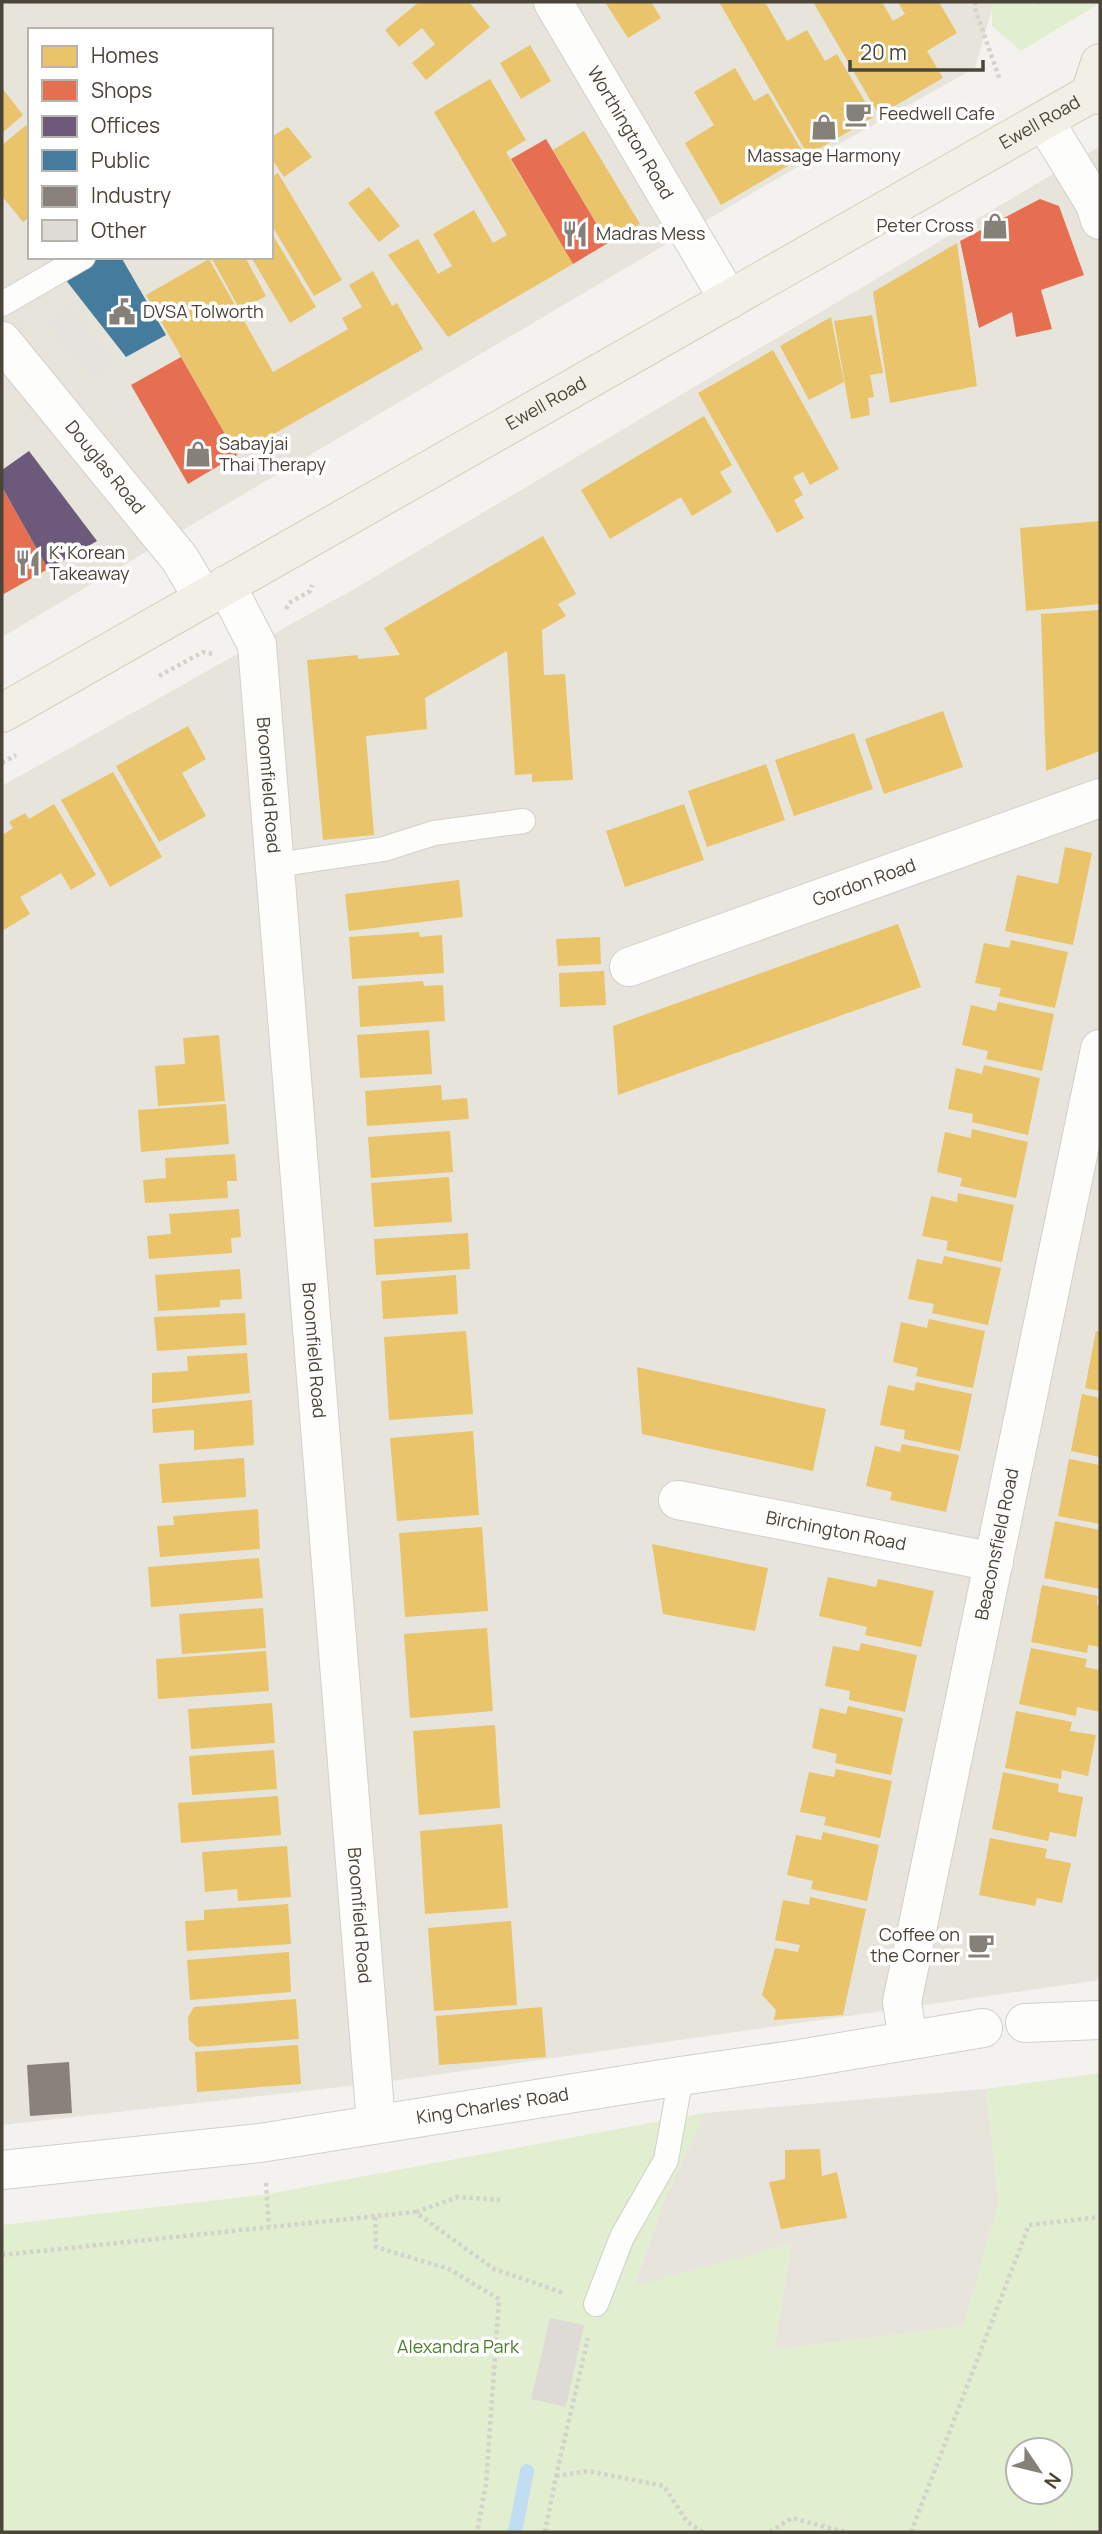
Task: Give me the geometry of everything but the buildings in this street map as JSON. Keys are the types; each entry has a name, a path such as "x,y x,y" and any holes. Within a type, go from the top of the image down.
{"main road":[{"name":"Ewell Road","path":"2,713 1045,122 1097,84"}],"street":[{"name":"Worthington Road","path":"553,2 729,300"},
{"path":"1045,122 1095,204 1100,220"},
{"name":"Douglas Road","path":"2,341 180,559 215,592"},
{"name":"Broomfield Road","path":"215,592 257,645 376,2123"},
{"name":"Gordon Road","path":"629,967 1100,798"},
{"name":"Beaconsfield Road","path":"908,2040 902,2002 1100,1049"},
{"name":"Birchington Road","path":"678,1500 994,1562"},
{"path":"1025,2024 1100,2020"},
{"name":"King Charles' Road","path":"2,2170 260,2143 983,2028"}],"lane":[{"path":"2,304 80,259"},
{"path":"276,865 384,849 434,833 523,821"},
{"path":"596,2304 622,2237 666,2160 681,2076"}],"path":[{"path":"975,2 974,6 1000,80"},
{"path":"2,2255 415,2212 458,2197 500,2200"},
{"path":"415,2212 494,2269 596,2304 545,2532"},
{"path":"375,2217 376,2247 449,2269 499,2299 486,2484 477,2532"},
{"path":"911,2532 1029,2225 1100,2217"},
{"path":"556,2476 588,2471 664,2486 687,2522 703,2532"},
{"path":"770,2532 792,2518 845,2532"}],"shaded area":[{"path":"2,2 994,2 975,68 773,181 2,637"},
{"path":"1100,146 1100,1980 385,2082 2,2125 2,786 361,585"},
{"path":"69,309 112,361 92,377 48,323"},
{"path":"986,2089 999,2202 964,2326 774,2350 791,2244 634,2287 664,2201 704,2113"}],"green space":[{"path":"992,2 1100,3 1021,51 992,26"},
{"name":"Alexandra Park","path":"1100,2073 1100,2532 2,2532 2,2225 268,2194 704,2113 664,2201 634,2286 791,2244 774,2350 963,2326 999,2202 986,2089"}],"waterway":[{"path":"515,2532 527,2471"}],"place":[{"name":"Feedwell Cafe","path":"858,114"},
{"name":"Massage Harmony","path":"824,127"},
{"name":"Peter Cross","path":"995,226"},
{"name":"Madras Mess","path":"575,234"},
{"name":"DVSA Tolworth","path":"122,312"},
{"name":"Sabayjai Thai Therapy","path":"198,454"},
{"name":"K' Korean Takeaway","path":"28,563"},
{"name":"Coffee on the Corner","path":"981,1945"}]}
